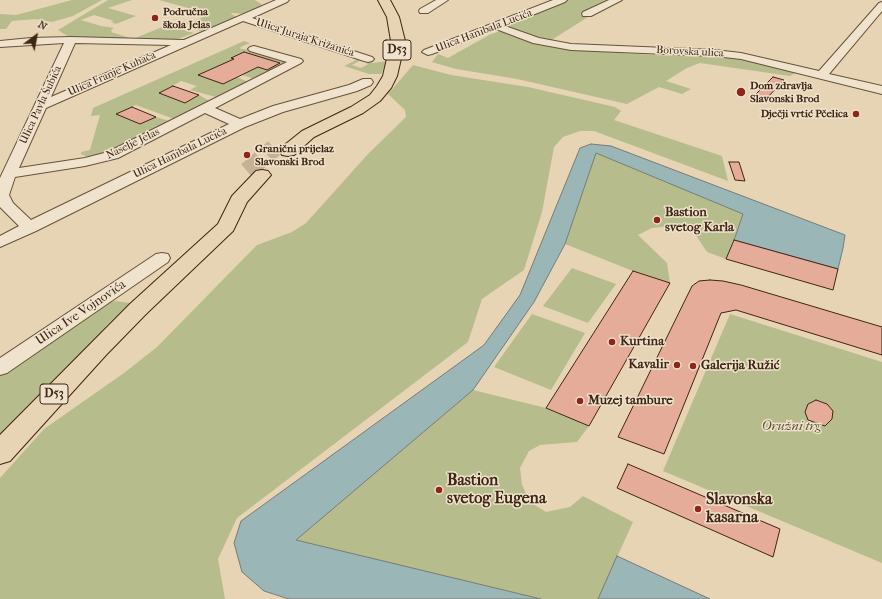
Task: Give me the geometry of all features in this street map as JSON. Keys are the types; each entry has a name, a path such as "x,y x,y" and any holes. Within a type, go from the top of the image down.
{"main road":[{"name":"D53","path":"281,149 349,114 375,98 384,88 390,76 398,41 393,17 384,0"},
{"name":"D53","path":"0,453 98,349 228,224 254,173"}],"street":[{"name":"Ulica Franje Kuhača","path":"40,106 184,42 284,0"},
{"path":"424,11 443,0"},
{"name":"Ulica Hanibala Lucića","path":"428,52 562,0"},
{"path":"587,14 617,0"},
{"path":"822,75 882,5"},
{"name":"Ulica Juraja Križanića","path":"243,18 368,59"},
{"name":"Borovska ulica","path":"496,26 532,39 557,45 585,48 727,54 749,57 882,90"},
{"name":"Ulica Franje Kuhača","path":"71,40 184,42"},
{"path":"0,44 31,41 71,40"},
{"name":"Ulica Pavla Šubića","path":"30,228 6,205 1,194 71,40"},
{"name":"Naselje Jelas","path":"9,174 100,159 113,155 297,61 254,48"},
{"name":"Ulica Hanibala Lucića","path":"0,242 240,124 278,110 353,88 367,82"},
{"path":"205,108 240,124"},
{"name":"Ulica Ive Vojnovića","path":"0,368 162,258"}],"green space":[{"path":"72,0 102,0 73,16 52,22 35,19 12,21 6,29 0,29 0,14 16,15"},
{"path":"108,0 132,0 108,8 136,16 116,24 111,22 114,21 94,15 81,20 114,28 111,32 132,39 69,37 58,30"},
{"path":"159,0 255,0 265,7 247,14 232,13 231,14 237,17 203,32 194,29 195,26 174,19 190,23 210,14"},
{"path":"566,0 614,0 580,15 588,17 550,41 509,27 508,25"},
{"path":"167,25 194,33 175,40 133,39"},
{"path":"500,31 528,40 571,50 671,56 708,55 738,58 796,73 790,76 700,63 687,68 666,81 691,89 682,94 659,87 627,104 517,79 456,69 432,62 438,54 448,58 489,35"},
{"path":"244,41 250,43 241,47 241,49 251,50 288,62 255,79 216,67 199,75 237,77 246,81 216,97 190,90 197,86 181,81 160,93 185,103 199,95 208,100 207,103 174,119 136,105 116,114 140,124 156,117 169,121 103,155 90,158 81,154 81,152 90,150 100,115 91,116 93,108"},
{"path":"360,58 361,60 352,65 361,68 368,64 366,63 369,61 373,63 387,61 381,74 369,74 344,66"},
{"path":"413,65 451,75 528,87 615,107 621,111 614,120 722,156 728,181 594,131 580,131 563,137 554,147 542,212 524,270 482,299 468,342 237,518 218,559 225,599 0,599 0,478 44,429 124,373 157,347 257,245 292,232 306,223 368,154 406,117 405,110 388,94"},
{"name":"Bastion svetog Karla","path":"596,153 743,214 726,259 707,252 691,228 673,226 652,228 638,235 667,263 670,283 633,271 565,244"},
{"path":"572,268 616,284 588,323 543,306"},
{"path":"116,301 130,303 107,325 89,347 0,440 0,374 107,303"},
{"path":"532,314 585,333 551,390 494,367"},
{"name":"Oružni trg","path":"730,314 882,362 882,563 663,471"},
{"name":"Bastion svetog Eugena","path":"473,390 546,408 589,426 577,442 540,445 529,451 520,468 522,485 530,502 546,512 570,507 583,496 633,522 598,599 541,599 295,540"}],"water":[{"path":"591,144 611,146 845,235 838,269 734,240 743,214 596,153 565,244 534,302 473,390 296,540 541,599 289,599 264,591 242,572 234,543 241,521 484,345 520,295 580,148"},
{"path":"617,556 710,599 598,599"}],"building":[{"path":"244,52 280,63 267,70 258,67 223,84 198,75 234,59 231,58"},
{"path":"773,77 784,80 764,101 752,98"},
{"path":"173,86 199,95 185,103 159,93"},
{"path":"132,107 156,117 140,124 116,114"},
{"path":"729,162 739,162 745,181 735,180"},
{"path":"734,240 838,269 833,290 726,259"},
{"name":"Kurtina","path":"633,271 670,283 589,426 546,408"},
{"name":"Kavalir","path":"710,280 741,285 882,327 882,355 736,310 721,313 664,454 618,437 692,286 699,281"},
{"path":"816,400 827,404 833,411 832,419 825,426 808,420 805,412 808,404"},
{"name":"Slavonska kasarna","path":"628,464 780,529 773,557 617,488"}],"tunnel":[{"path":"247,171 274,148"}],"place":[{"name":"Područna škola Jelas","path":"155,18"},
{"name":"Dom zdravlja Slavonski Brod","path":"741,92"},
{"name":"Dječji vrtić Pčelica","path":"856,114"},
{"name":"Granični prijelaz Slavonski Brod","path":"247,155"},
{"name":"Bastion svetog Karla","path":"657,220"},
{"name":"Kurtina","path":"612,342"},
{"name":"Kavalir","path":"677,365"},
{"name":"Galerija Ružić","path":"693,366"},
{"name":"Muzej tambure","path":"580,401"},
{"name":"Bastion svetog Eugena","path":"439,490"},
{"name":"Slavonska kasarna","path":"698,509"}]}
